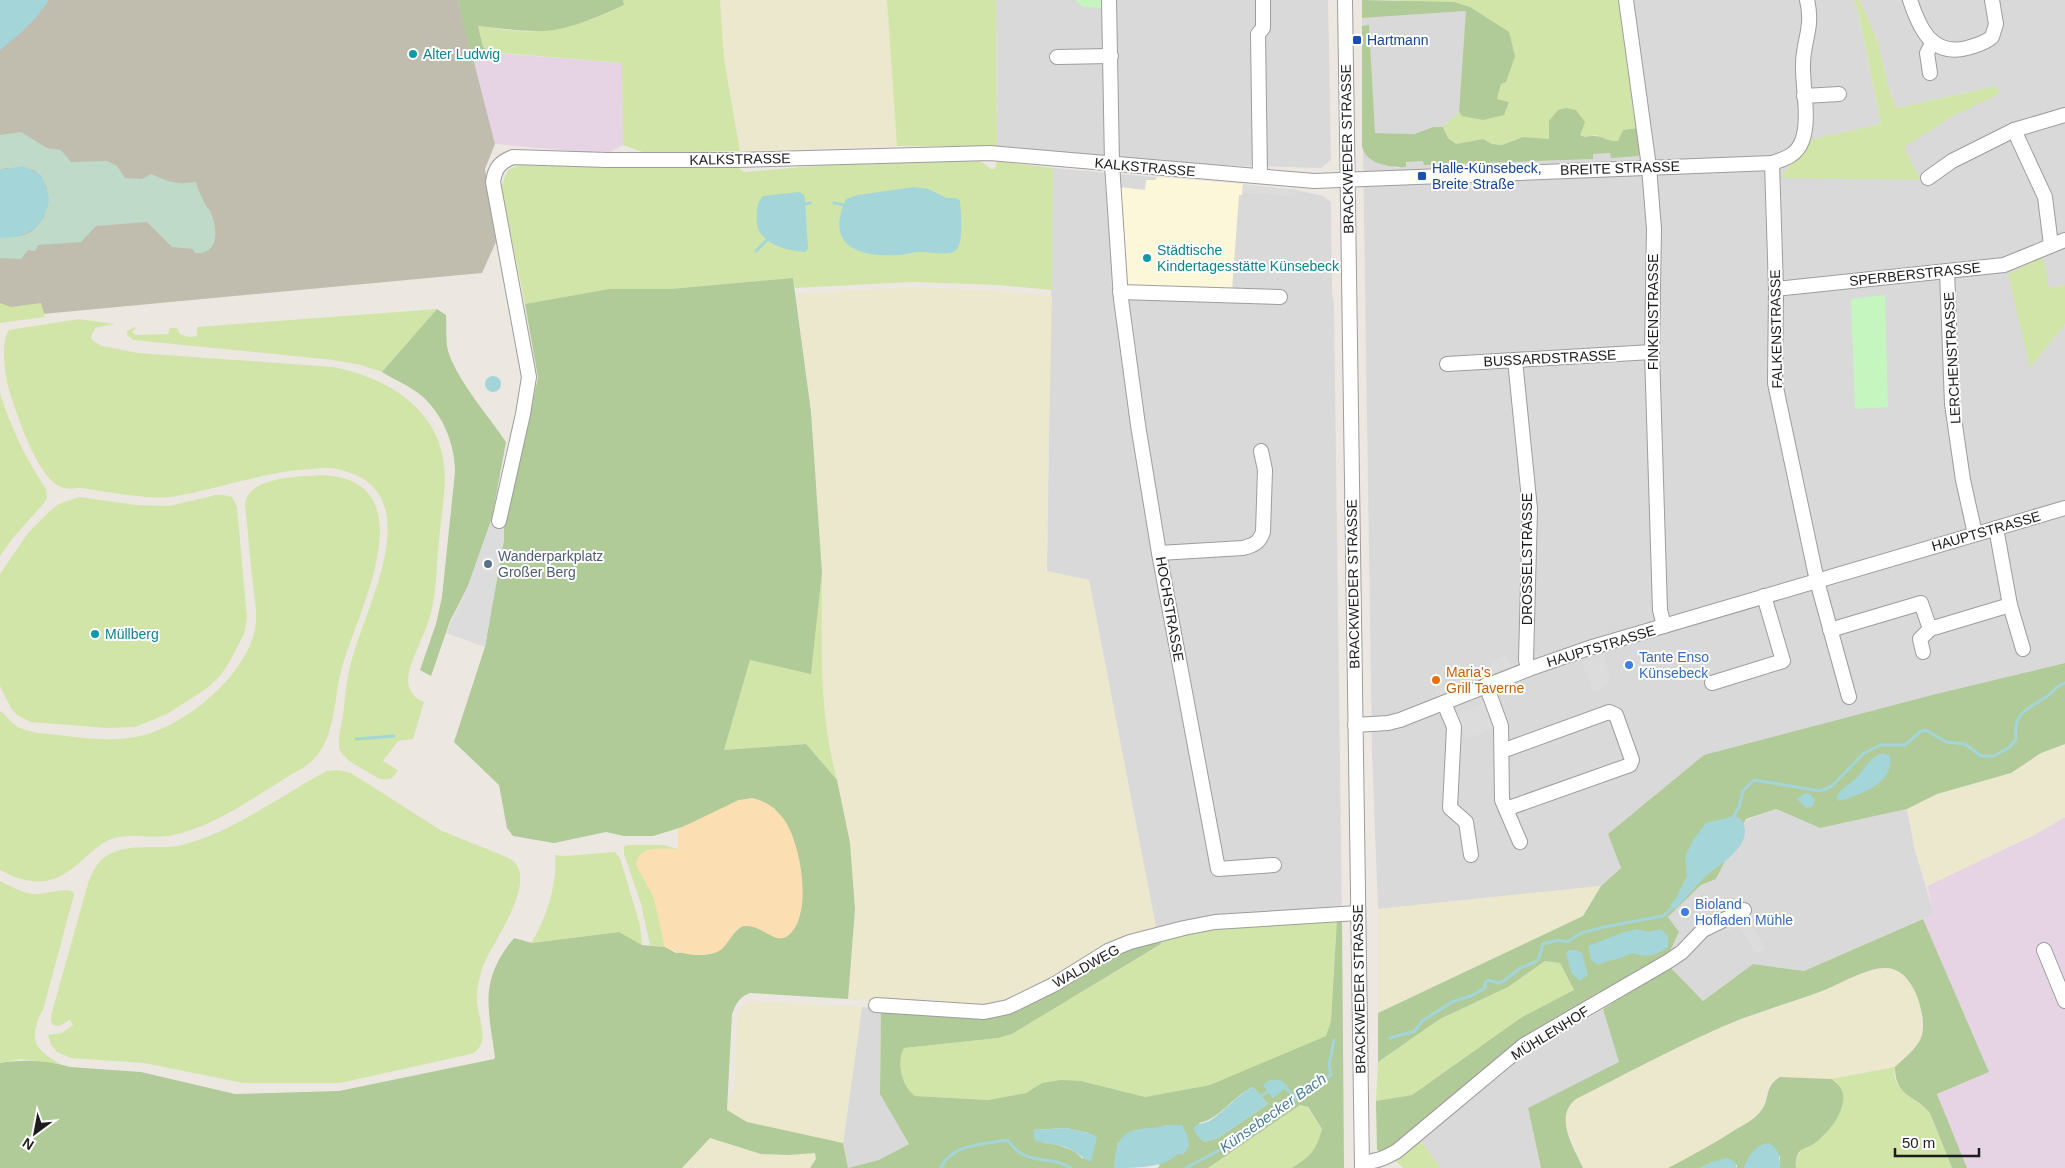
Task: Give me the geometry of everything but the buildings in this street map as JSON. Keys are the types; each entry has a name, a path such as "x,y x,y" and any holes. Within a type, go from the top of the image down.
{"street":[{"name":"HOCHSTRASSE","path":"1109,0 1112,164 1120,292 1138,425 1218,869 1274,865"},
{"path":"1260,176 1258,34 1263,28 1263,0"},
{"name":"BRACKWEDER STRASSE","path":"1345,0 1362,1165"},
{"name":"FINKENSTRASSE","path":"1626,0 1649,167 1654,229 1652,352 1660,610 1664,626"},
{"path":"1772,163 1785,160 1795,153 1802,141 1805,127 1802,67 1811,24 1807,0"},
{"path":"1910,0 1918,23 1926,36 1942,47 1962,49 1987,42 1995,31 1992,0"},
{"path":"1930,74 1928,53 1933,42"},
{"path":"1057,57 1110,56"},
{"path":"1804,96 1839,94"},
{"path":"1928,178 1952,161 2014,130 2065,115"},
{"path":"2014,130 2045,197 2051,245"},
{"name":"KALKSTRASSE","path":"499,521 523,414 528,377 493,182 498,166 504,160 513,156 607,160 736,160 990,153 1314,181 1347,180"},
{"name":"BREITE STRASSE","path":"1347,180 1772,163"},
{"name":"FALKENSTRASSE","path":"1772,163 1776,289 1775,384 1817,581 1849,697"},
{"name":"SPERBERSTRASSE","path":"1776,289 2004,265 2065,240"},
{"name":"LERCHENSTRASSE","path":"1947,271 1952,404 1963,480 1975,534"},
{"path":"1120,292 1280,297"},
{"name":"BUSSARDSTRASSE","path":"1447,364 1652,352"},
{"name":"DROSSELSTRASSE","path":"1515,360 1530,509 1526,660 1529,669"},
{"path":"1160,553 1243,548 1254,545 1260,540 1263,532 1265,470 1261,451"},
{"name":"HAUPTSTRASSE","path":"1355,725 1388,723 1529,669 1664,626 2065,508"},
{"path":"1996,528 2010,605 2023,649"},
{"path":"1712,683 1783,661 1764,596"},
{"path":"1830,630 1921,603 1930,629"},
{"path":"1923,652 1920,639 1930,629 2010,605"},
{"path":"1486,685 1501,726 1502,800 1520,842"},
{"path":"1444,703 1454,727 1450,808 1466,822 1471,855"},
{"path":"1502,751 1609,712 1616,715 1632,760 1630,765 1506,809"},
{"name":"MÜHLENHOF","path":"1362,1165 1386,1158 1397,1151 1524,1045 1668,962 1682,952 1703,930 1744,910"},
{"name":"WALDWEG","path":"876,1005 984,1012 1008,1007 1055,984 1108,950 1138,940 1214,922 1358,913"},
{"path":"2044,950 2065,1001"}],"shaded area":[{"path":"0,0 458,0 495,144 485,169 496,242 482,273 0,318"},
{"path":"720,0 887,0 897,146 740,151 724,59"},
{"path":"996,0 1328,0 1331,160 1321,168 1212,165 997,146"},
{"path":"1619,0 1854,0 1858,11 1881,124 1809,140 1804,151 1783,173 1920,179 1903,147 1953,116 1999,93 1997,86 1896,108 1888,85 1878,42 1860,0 2065,0 2065,285 2049,288 2030,368 2065,324 2065,663 1940,693 1621,868 1601,886 1378,909 1372,753 1363,150 1368,157 1383,165 1398,168 1406,162 1424,161 1424,165 1593,159 1593,154 1611,153 1611,158 1641,150"},
{"path":"1467,11 1459,112 1443,127 1433,127 1414,134 1374,133 1369,26 1362,26 1362,18"},
{"path":"470,51 622,63 623,145 607,154 495,144"},
{"path":"1053,168 1297,190 1323,196 1331,202 1342,919 1158,938 1089,580 1047,571"},
{"path":"1157,177 1243,184 1242,195 1239,195 1232,291 1124,289 1120,187 1145,190 1146,180 1155,180"},
{"path":"1243,184 1297,190 1296,197 1242,192"},
{"path":"912,287 998,291 1052,296 1046,571 1089,580 1157,933 1025,997 995,1006 964,1008 848,999 855,909 850,843 830,754 821,687 822,573 811,412 796,294"},
{"name":"Wanderparkplatz Großer Berg","path":"492,518 504,523 504,541 485,647 446,633 468,586"},
{"path":"1506,655 1511,665 1437,697 1434,691 1463,679 1461,674 1479,667 1483,675 1492,671 1489,663"},
{"path":"1604,655 1611,681 1604,683 1605,688 1593,692 1582,662"},
{"path":"1488,701 1499,726 1467,739 1457,714"},
{"path":"2065,744 2065,817 2036,834 1927,886 1915,850 1907,809 1937,794 2011,773 2041,753"},
{"path":"1775,809 1820,828 1907,809 1915,850 1934,914 1804,971 1753,964 1703,1001 1670,967 1670,951 1679,932 1668,917 1701,885 1716,879 1746,820"},
{"path":"2065,817 2065,1168 1967,1168 1937,1094 1989,1072 1923,919 1934,914 1927,886 2036,834"},
{"path":"1601,886 1583,916 1378,1013 1378,909"},
{"path":"1744,910 1766,950 1755,953 1739,926 1727,931 1719,922"},
{"path":"1888,967 1898,972 1907,980 1917,994 1921,1008 1922,1036 1917,1045 1895,1067 1831,1079 1780,1077 1773,1081 1768,1089 1764,1106 1752,1120 1703,1150 1668,1168 1583,1168 1566,1127 1565,1116 1568,1105 1576,1099 1716,1029 1824,990 1866,972"},
{"path":"751,1001 862,1007 843,1143 747,1122 727,1110 728,1100 734,1087 735,1079 737,1018 741,1008"},
{"path":"862,1007 881,1009 880,1094 909,1144 879,1160 848,1168 843,1143"},
{"path":"1603,1009 1620,1062 1528,1108 1541,1168 1441,1168 1419,1139 1509,1062"},
{"path":"710,1138 761,1154 788,1155 812,1152 815,1153 816,1159 810,1168 682,1168"}],"green space":[{"path":"458,0 623,0 624,5 581,23 547,31 478,26 483,47 490,52 470,51"},
{"path":"623,0 720,0 724,59 740,151 645,153 623,145 622,63 490,52 483,47 478,26 524,31 550,30 583,22 614,10 624,5"},
{"path":"887,0 996,0 997,146 897,146"},
{"path":"1075,0 1102,0 1103,8 1083,7"},
{"path":"1362,0 1454,2 1470,7 1509,32 1515,56 1506,82 1501,84 1497,99 1509,102 1504,115 1483,120 1462,116 1459,112 1466,11 1362,18"},
{"path":"1394,0 1619,0 1638,128 1618,141 1611,141 1596,135 1585,137 1580,135 1549,139 1523,137 1502,145 1492,144 1483,139 1456,144 1448,138 1443,127 1459,112 1462,116 1497,99 1501,84 1470,7"},
{"path":"1854,0 1860,0 1878,42 1888,85 1896,108 1997,86 1999,94 1953,116 1904,147 1921,180 1783,178 1783,173 1804,151 1808,140 1881,124 1858,11"},
{"path":"1369,25 1375,133 1414,134 1433,127 1443,127 1448,138 1456,144 1483,139 1492,144 1502,145 1523,137 1549,139 1549,121 1558,110 1566,108 1576,110 1585,122 1580,135 1585,137 1596,136 1618,141 1623,130 1638,128 1641,150 1638,156 1611,158 1610,153 1593,154 1593,159 1424,165 1423,161 1406,162 1406,167 1386,166 1373,161 1364,152 1362,146 1362,26"},
{"path":"21,132 47,148 61,150 71,162 107,161 117,166 125,178 142,179 151,174 173,182 196,182 215,227 215,240 212,246 203,253 195,253 193,249 172,247 147,222 96,226 81,242 38,245 35,251 28,250 21,259 0,258 0,238 21,236 31,232 44,217 47,188 41,176 34,170 6,168 0,170 0,135"},
{"path":"979,160 991,169 995,169 997,161 1053,168 1052,290 997,285 912,282 795,288 793,278 670,289 609,289 525,304 501,186 508,170 519,165 737,166 744,172 850,163"},
{"path":"2043,257 2049,288 2065,285 2065,324 2030,368 2008,274"},
{"path":"793,278 811,412 822,573 811,674 750,660 724,750 806,744 837,780 850,843 855,909 848,999 750,993 741,999 732,1014 727,1110 747,1122 843,1143 848,1168 810,1168 816,1159 815,1153 761,1154 710,1138 682,1168 0,1168 0,1063 35,1061 70,1067 141,1072 235,1094 339,1091 494,1059 489,1008 491,981 503,953 514,938 532,943 619,932 642,945 665,947 676,953 721,949 735,932 746,925 759,928 778,938 790,831 774,808 739,800 689,825 653,836 624,836 606,832 554,843 513,836 507,828 499,785 454,742 485,647 505,522 538,378 525,304 609,289 670,289"},
{"path":"1885,295 1888,407 1855,409 1851,299"},
{"path":"0,303 11,307 41,303 45,317 0,323"},
{"path":"437,309 382,372 361,365 333,360 133,340 127,335 127,331 135,327 132,332 136,335 168,334 170,328 177,328 180,334 189,337 197,336 197,327"},
{"path":"437,309 446,315 449,354 460,377 506,442 492,518 468,586 450,621 431,676 420,670 436,624 442,597 455,472 453,451 442,421 422,396 382,372"},
{"path":"79,319 115,324 95,328 91,337 93,341 102,346 138,353 333,367 351,371 369,377 403,396 429,422 438,439 443,458 445,479 432,608 428,624 408,676 411,691 415,697 424,702 413,739 398,741 383,761 398,770 392,778 385,780 378,778 351,762 340,750 339,742 349,669 378,584 385,554 388,526 383,502 368,482 341,470 330,468 278,473 194,493 168,497 142,497 61,487 44,472 23,430 6,379 4,351 6,336 9,330"},
{"path":"0,393 20,443 46,489 47,498 0,556"},
{"path":"322,475 354,482 372,499 379,522 378,551 371,581 343,664 330,728 321,751 303,768 243,805 200,827 162,837 124,836 109,840 97,847 69,871 41,882 21,879 0,870 0,711 15,725 32,732 118,739 144,735 161,729 180,720 198,707 215,693 230,676 243,659 252,640 256,613 245,505 248,495 264,483 288,478"},
{"path":"216,495 232,497 237,507 247,618 244,634 220,676 206,689 167,714 135,727 108,728 31,722 17,715 11,708 0,686 0,574 28,533 59,504 79,497 136,505 169,506"},
{"path":"822,573 822,677 827,728 837,780 805,744 724,750 750,660 811,673"},
{"path":"2065,663 2065,744 2041,753 2011,773 1937,794 1907,809 1820,828 1776,809 1746,819 1716,879 1701,885 1668,917 1679,932 1670,951 1523,1042 1398,1144 1381,1152 1377,1150 1376,1101 1412,1095 1522,1017 1574,990 1560,963 1545,961 1508,987 1440,1019 1378,1062 1378,1013 1583,916 1601,886 1621,868 1608,834 1704,755 1940,693"},
{"path":"338,770 351,773 442,831 509,858 518,867 520,879 518,894 505,925 484,964 480,978 477,1002 482,1038 477,1050 471,1054 340,1083 243,1083 144,1063 71,1058 57,1052 51,1045 48,1035 62,1033 73,1025 70,1020 59,1026 53,1025 51,1021 52,1012 87,887 93,872 101,860 118,850 127,848 173,847 201,839 238,822 327,771"},
{"path":"627,845 663,845 678,849 654,849 647,882 654,898 665,947 650,945 641,904 624,854 624,847"},
{"path":"615,852 620,858 640,925 642,945 619,932 531,943 542,923 550,901 555,877 555,855"},
{"path":"0,881 30,893 38,894 65,890 73,892 74,895 43,1010 37,1022 35,1032 39,1048 47,1056 60,1064 20,1059 0,1063"},
{"path":"1337,919 1331,1022 1326,1037 1210,1085 1145,1097 1081,1081 1042,1083 1026,1093 988,1100 915,1096 910,1092 904,1081 901,1061 904,1048 998,1038 1012,1034 1160,945 1158,938 1193,930"},
{"path":"1337,919 1342,919 1344,1168 1292,1168 1312,1152 1322,1129 1308,1107 1300,1105 1208,1168 1157,1168 1159,1167 1166,1125 1157,1129 1139,1129 1118,1143 1114,1168 848,1168 879,1160 909,1144 880,1094 881,1009 981,1018 1105,955 1158,938 1161,944 1012,1034 998,1038 904,1048 901,1067 904,1081 910,1092 915,1096 988,1100 1026,1093 1042,1083 1061,1080 1081,1081 1145,1097 1210,1085 1326,1036 1331,1021","holes":["1253,1087 1268,1104 1218,1138 1204,1142 1199,1123 1207,1121","1066,1128 1089,1133 1083,1159 1074,1151 1058,1145 1045,1143 1033,1130"]},
{"path":"1923,919 1989,1072 1937,1094 1967,1168 1952,1168 1930,1113 1906,1094 1898,1084 1895,1067 1918,1044 1922,1035 1922,1016 1916,994 1904,976 1896,970 1879,968 1822,991 1728,1024 1680,1046 1576,1099 1569,1106 1566,1123 1571,1142 1583,1168 1541,1168 1528,1108 1619,1062 1603,1009 1670,967 1703,1001 1753,964 1804,971"},
{"path":"1545,961 1560,963 1574,990 1522,1017 1412,1095 1376,1101 1378,1062 1440,1019 1508,987"},
{"path":"1895,1067 1895,1078 1898,1085 1906,1094 1930,1113 1952,1168 1796,1168 1795,1161 1801,1150 1812,1145 1828,1130 1841,1110 1843,1102 1837,1082 1831,1079"},
{"path":"1780,1077 1831,1079 1839,1086 1843,1094 1840,1114 1827,1132 1812,1145 1799,1152 1796,1159 1796,1168 1780,1168 1780,1156 1746,1163 1744,1168 1737,1168 1737,1165 1712,1162 1700,1168 1668,1168 1755,1117 1765,1103 1771,1085"},
{"path":"1300,1105 1307,1107 1322,1129 1318,1146 1307,1159 1292,1168 1208,1168"},
{"path":"1419,1139 1441,1168 1403,1168 1395,1160"}],"sand":[{"path":"752,798 766,803 780,814 795,844 800,861 803,898 795,928 786,937 776,938 753,927 740,927 722,949 709,954 685,954 665,947 654,898 636,865 638,858 646,851 652,849 678,849 678,829 739,800"}],"water":[{"path":"0,0 49,0 27,27 0,50"},
{"path":"23,166 41,175 49,200 47,208 42,220 33,230 14,237 0,238 0,170"},
{"path":"914,187 928,189 947,198 957,198 960,201 961,234 959,246 956,250 949,253 872,254 850,246 843,239 840,228 840,215 846,199 858,195"},
{"path":"799,192 804,195 805,199 808,249 805,252 788,250 771,243 760,232 757,224 758,207 763,196"},
{"path":"490,376 496,376 501,381 499,390 490,392 485,387 485,381"},
{"path":"1883,753 1890,756 1890,765 1882,781 1866,791 1839,801 1836,798 1841,791 1856,778 1872,759"},
{"path":"1805,793 1810,794 1815,800 1812,807 1806,808 1797,799"},
{"path":"1735,816 1741,819 1745,827 1741,845 1729,858 1707,875 1675,909 1670,904 1675,900 1687,876 1685,857 1693,840 1706,823"},
{"path":"1637,929 1648,932 1661,929 1668,936 1668,947 1651,955 1632,953 1598,965 1591,960 1588,946"},
{"path":"1577,950 1582,953 1588,975 1579,981 1571,972 1566,952"},
{"path":"1269,1080 1280,1080 1288,1086 1273,1098 1263,1085"},
{"path":"1253,1087 1268,1104 1218,1138 1204,1142 1198,1137 1193,1128 1211,1120"},
{"path":"1182,1125 1187,1135 1189,1146 1184,1154 1178,1154 1158,1165 1114,1168 1117,1148 1126,1134 1139,1129"},
{"path":"1066,1128 1089,1133 1097,1137 1091,1162 1069,1149 1035,1141 1033,1130"},
{"path":"1769,1143 1778,1153 1780,1168 1744,1168 1756,1148"},
{"path":"1727,1158 1734,1161 1737,1168 1700,1168 1712,1162"}],"waterway":[{"path":"805,204 810,203"},
{"path":"834,203 843,205"},
{"path":"756,251 767,240"},
{"name":"Künsebecker Bach","path":"1732,819 1739,807 1743,791 1754,780 1820,791 1832,786 1863,754 1880,745 1905,745 1920,732 1926,730 1946,742 1965,744 1981,756 1994,756 2010,747 2016,739 2019,717 2027,709 2065,683"},
{"path":"356,739 394,736"},
{"name":"Künsebecker Bach","path":"1390,1038 1415,1031 1422,1021 1452,1002 1473,995 1485,988 1485,983 1488,980 1498,983 1504,981 1520,968 1535,962 1539,958 1543,944 1558,940 1567,942 1581,933 1663,916 1675,905"},
{"name":"Künsebecker Bach","path":"1186,1168 1229,1145 1331,1075 1329,1065 1334,1040"},
{"path":"1283,1087 1296,1099"},
{"path":"1262,1095 1272,1090"},
{"name":"Künsebecker Bach","path":"941,1168 952,1154 960,1150 979,1144 1007,1140 1018,1151 1028,1157 1058,1162 1071,1168"}],"place":[{"name":"Hartmann","path":"1357,40"},
{"name":"Alter Ludwig","path":"413,54"},
{"name":"Halle-Künsebeck, Breite Straße","path":"1422,176"},
{"name":"Städtische Kindertagesstätte Künsebeck","path":"1147,258"},
{"name":"Wanderparkplatz Großer Berg","path":"488,564"},
{"name":"Müllberg","path":"95,634"},
{"name":"Tante Enso Künsebeck","path":"1629,665"},
{"name":"Maria's Grill Taverne","path":"1436,680"},
{"name":"Bioland Hofladen Mühle","path":"1685,912"}]}
